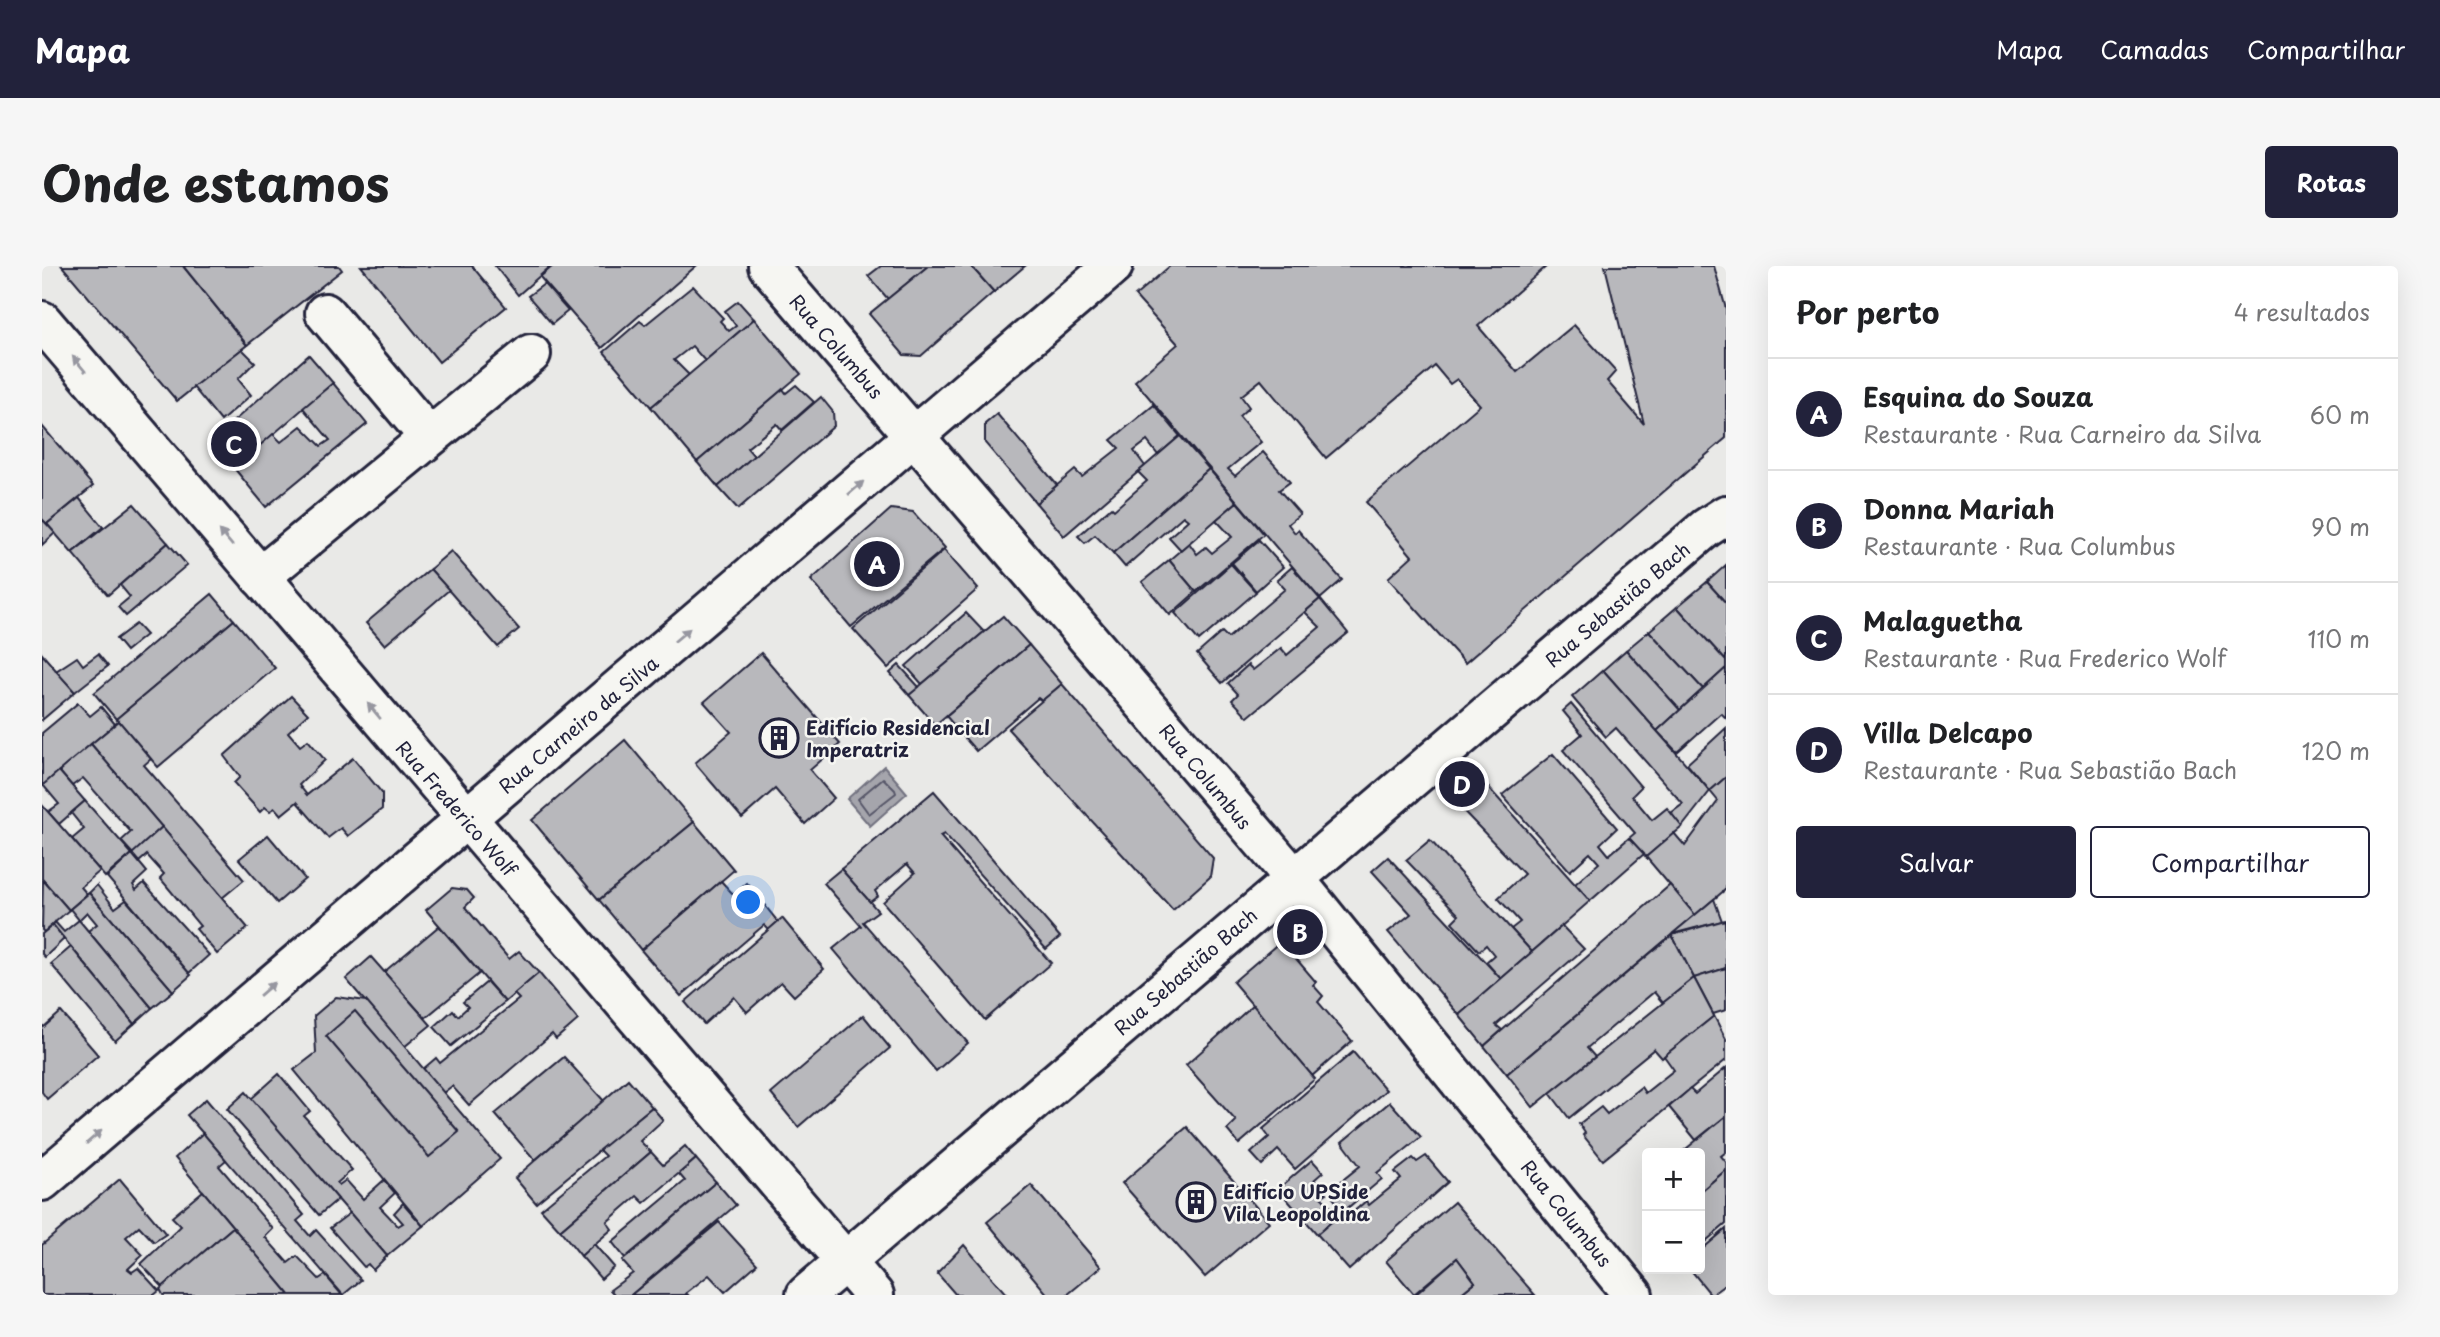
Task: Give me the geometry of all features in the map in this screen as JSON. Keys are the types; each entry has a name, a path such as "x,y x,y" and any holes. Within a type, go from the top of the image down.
{"street":[{"name":"Rua Columbus","path":"768,266 1294,878 1633,1295"},
{"name":"Rua Carneiro da Silva","path":"42,1181 1113,266"},
{"path":"325,313 429,437"},
{"name":"Rua Frederico Wolf","path":"42,321 874,1295"},
{"path":"260,577 530,354"},
{"name":"Rua Sebastião Bach","path":"806,1295 1695,537 1726,515"}],"water":[{"path":"884,766 907,793 870,826 847,799"}],"building":[{"path":"62,266 183,266 247,345 177,401"},
{"path":"183,266 339,266 342,270 247,345"},
{"path":"361,266 472,266 506,307 439,362"},
{"path":"495,266 551,266 518,295"},
{"path":"553,266 696,266 602,348 540,277"},
{"path":"881,266 928,266 888,299 868,276"},
{"path":"928,266 971,266 994,292 921,356 904,355 869,314"},
{"path":"971,266 1025,266 994,292"},
{"path":"1170,266 1547,266 1478,326 1517,372 1574,325 1616,371 1607,381 1644,424 1605,266 1714,266 1726,309 1726,438 1465,663 1388,578 1412,556 1366,502 1480,405 1457,379 1450,384 1435,366 1326,458 1261,380 1241,396 1249,407 1239,416 1261,442 1228,469 1235,476 1263,452 1290,482 1279,490 1300,514 1288,524 1295,533 1298,530 1342,580 1320,599 1135,381 1178,344 1135,296"},
{"path":"544,284 568,311 552,324 528,296"},
{"path":"693,286 723,318 720,321 729,331 736,326 725,311 738,301 754,319 705,361 692,346 674,360 689,375 651,407 604,352 640,321 645,325"},
{"path":"754,319 801,374 697,462 651,407"},
{"path":"242,349 255,362 238,379 251,395 221,421 193,387"},
{"path":"309,355 333,383 234,468 211,441"},
{"path":"333,383 367,424 266,507 234,468 273,434 281,442 301,426 321,446 330,440 303,408"},
{"path":"796,385 814,402 782,430 777,424 747,448 754,456 718,487 697,462 783,389 786,393"},
{"path":"821,397 833,412 834,426 738,509 718,487"},
{"path":"1154,405 1180,436 1158,455 1147,441 1134,451 1145,466 1064,536 1036,503 1075,470 1082,477 1119,448 1111,440"},
{"path":"997,414 1057,485 1036,503 985,443 985,424"},
{"path":"42,426 93,486 47,524 42,519"},
{"path":"1180,436 1209,469 1113,553 1095,535 1085,543 1078,536 1111,507 1114,510 1147,481 1138,472"},
{"path":"1209,469 1237,502 1181,550 1169,537 1188,520 1183,516 1125,567 1113,553"},
{"path":"79,498 103,527 72,553 47,524"},
{"path":"1237,502 1264,534 1196,592 1169,560 1189,543 1197,554 1206,547 1212,553 1232,537 1216,520"},
{"path":"134,504 168,543 108,595 72,553"},
{"path":"891,509 913,512 945,548 851,627 811,580"},
{"path":"42,519 55,533 42,545"},
{"path":"1259,540 1283,567 1256,591 1232,563"},
{"path":"168,543 187,565 126,616 118,607 130,597 120,585"},
{"path":"944,550 978,589 888,668 853,629"},
{"path":"451,551 519,629 498,647 430,569"},
{"path":"1169,560 1196,592 1170,615 1142,582"},
{"path":"1231,564 1256,592 1199,641 1175,613"},
{"path":"1726,565 1726,603 1707,582"},
{"path":"1292,567 1320,599 1222,683 1197,654 1222,632 1228,638 1285,589 1277,580"},
{"path":"430,569 449,590 385,645 366,623"},
{"path":"1707,582 1726,603 1726,661 1677,607"},
{"path":"212,594 234,620 116,719 94,693"},
{"path":"1320,599 1348,633 1248,717 1232,700 1238,694 1228,683 1248,665 1253,670 1281,648 1287,655 1320,627 1305,612"},
{"path":"1677,607 1726,661 1726,668 1703,689 1649,631"},
{"path":"966,613 984,632 922,684 906,666"},
{"path":"1003,616 1029,645 935,725 909,695"},
{"path":"234,620 275,668 158,767 116,719"},
{"path":"136,624 146,635 126,651 116,639"},
{"path":"1649,631 1703,689 1680,710 1626,650"},
{"path":"1029,645 1062,684 1042,701 1038,698 976,751 946,716"},
{"path":"1626,650 1680,710 1657,731 1603,670"},
{"name":"Edifício Residencial Imperatriz","path":"761,653 840,744 810,770 834,798 805,824 775,789 742,818 695,763 731,732 704,702"},
{"path":"42,654 75,692 42,720"},
{"path":"98,654 108,666 75,692 56,671 77,657 83,665"},
{"path":"899,665 919,687 909,695 890,673"},
{"path":"1726,668 1726,718 1721,713 1677,752 1657,731"},
{"path":"1603,670 1710,791 1682,827 1671,813 1683,804 1616,728 1606,737 1572,697"},
{"path":"1062,684 1213,858 1210,877 1173,910 1008,729"},
{"path":"291,696 308,714 288,732 300,746 308,740 325,760 299,785 307,795 353,758 382,793 382,809 348,836 341,828 328,838 297,802 281,815 275,808 270,811 265,807 260,812 234,783 240,777 224,756"},
{"path":"78,703 90,716 101,707 115,724 42,786 42,733"},
{"path":"1571,704 1641,787 1632,796 1652,820 1667,808 1682,827 1646,857 1629,838 1635,833 1563,750 1582,734 1563,711"},
{"path":"119,721 151,759 144,765 244,880 222,898 91,744"},
{"path":"1726,728 1726,777 1710,791 1687,764"},
{"path":"625,740 694,822 599,900 532,820"},
{"path":"91,744 162,827 133,854 121,841 131,832 83,778 72,786 59,771"},
{"path":"1553,754 1617,828 1600,844 1609,855 1629,838 1644,854 1590,901 1575,884 1599,863 1590,853 1570,871 1502,795"},
{"path":"59,771 85,801 59,824 48,812 59,804 43,785"},
{"path":"1479,777 1590,901 1532,952 1511,929 1520,922 1498,898 1524,874 1453,800"},
{"path":"1726,777 1726,889 1695,915 1646,857 1674,833 1685,846 1718,801 1710,791"},
{"path":"934,791 1060,937 1046,949 944,834 940,836 1051,963 985,1020 883,902 915,873 907,864 875,891 878,896 870,902 841,869"},
{"path":"85,801 132,854 105,877 72,839 84,829 71,813"},
{"path":"42,805 100,871 81,887 87,894 69,910 42,879"},
{"path":"694,822 734,870 641,950 599,900"},
{"path":"162,827 248,928 217,954 196,929 200,926 160,878 164,874 147,855 139,862 132,854"},
{"path":"268,835 305,879 277,903 239,859"},
{"path":"1430,840 1532,952 1501,979 1486,962 1494,955 1486,945 1479,951 1452,922 1459,915 1406,860"},
{"path":"132,854 147,872 133,885 136,890 144,883 209,955 189,973 107,877"},
{"path":"1388,857 1501,979 1459,1015 1388,932 1411,914 1372,871"},
{"path":"841,869 878,911 863,922 968,1043 936,1071 833,949 861,926 824,883"},
{"path":"43,880 69,910 44,932 42,930"},
{"path":"721,881 734,895 747,883 778,922 769,930 764,925 681,996 641,950"},
{"path":"97,885 115,908 126,900 191,975 173,991 89,893"},
{"path":"1670,885 1695,915 1507,1074 1484,1046"},
{"path":"452,888 467,890 474,898 465,907 509,959 519,951 539,973 505,1002 426,910"},
{"path":"89,893 173,991 152,1008 88,931 97,924 87,912 79,920 70,909"},
{"path":"1714,899 1722,921 1672,934 1695,915"},
{"path":"782,918 824,969 794,996 781,982 747,1012 734,997 704,1024 685,1002"},
{"path":"79,920 152,1008 134,1024 53,925 55,922 64,932"},
{"path":"1725,920 1726,968 1694,978 1672,935"},
{"path":"53,925 64,939 45,957 42,954 42,934"},
{"path":"439,926 480,973 425,1018 384,972"},
{"path":"1562,926 1584,949 1496,1025 1502,1030 1484,1046 1459,1015"},
{"path":"1672,935 1694,978 1663,1003 1654,992 1587,1048 1595,1057 1533,1107 1507,1074"},
{"path":"1281,941 1316,982 1313,985 1323,996 1318,1002 1352,1041 1312,1076 1233,982"},
{"path":"71,947 134,1024 115,1041 51,964"},
{"path":"371,957 431,1025 404,1047 346,979"},
{"path":"1726,968 1726,1010 1713,1014 1694,978"},
{"path":"539,973 578,1020 556,1039 552,1034 469,1105 452,1086 443,1093 423,1069 436,1058 440,1063 519,999 514,994"},
{"path":"1694,978 1714,1016 1662,1058 1654,1049 1569,1118 1550,1093"},
{"path":"487,982 505,1002 451,1046 434,1027 453,1010 458,1016 468,1007 463,1002"},
{"path":"336,997 366,1001 500,1159 423,1226 294,1070 316,1053 314,1016"},
{"path":"1253,1005 1315,1079 1239,1144 1227,1130 1236,1121 1186,1065"},
{"path":"355,1011 459,1132 429,1157 326,1036"},
{"path":"61,1012 98,1055 47,1099 42,1092 42,1025 44,1027"},
{"path":"863,1015 890,1048 798,1127 771,1094"},
{"path":"1714,1016 1726,1039 1726,1060 1603,1160 1583,1135 1585,1133 1579,1124 1601,1107 1607,1114 1641,1087 1645,1093 1674,1070 1664,1056"},
{"path":"1353,1052 1386,1090 1295,1169 1278,1150 1262,1165 1251,1153 1269,1137 1263,1129"},
{"path":"564,1057 604,1101 535,1160 495,1114"},
{"path":"1726,1068 1726,1116 1696,1140 1669,1107 1690,1089 1695,1094"},
{"path":"279,1074 310,1111 304,1116 352,1170 337,1183 339,1185 346,1180 363,1199 384,1180 395,1193 380,1207 398,1226 403,1223 394,1213 403,1203 423,1226 387,1256 251,1099"},
{"path":"628,1079 652,1107 536,1203 515,1178"},
{"path":"246,1092 338,1199 319,1215 227,1109"},
{"path":"206,1099 304,1215 297,1221 310,1236 316,1230 361,1280 343,1295 187,1115"},
{"path":"1390,1102 1421,1137 1377,1173 1382,1179 1344,1211 1333,1198 1344,1189 1339,1183 1360,1166 1342,1142"},
{"path":"652,1107 663,1120 640,1141 651,1152 560,1230 541,1209 605,1156 599,1150"},
{"path":"1726,1116 1726,1152 1721,1156 1726,1162 1726,1170 1705,1188 1705,1148 1687,1148"},
{"name":"Edifício UPSide Vila Leopoldina","path":"1187,1127 1269,1222 1205,1277 1122,1183"},
{"path":"203,1133 226,1160 219,1166 273,1229 265,1237 288,1263 297,1256 319,1279 325,1275 342,1295 290,1295 175,1158"},
{"path":"685,1146 696,1159 644,1203 637,1196 607,1222 612,1229 581,1256 560,1230 651,1152 663,1165"},
{"path":"1426,1156 1448,1182 1349,1270 1317,1234 1342,1213 1346,1218 1366,1201 1369,1205 1401,1179 1395,1172 1413,1158 1417,1162"},
{"path":"696,1159 716,1182 625,1258 612,1242 685,1181 679,1174"},
{"path":"1312,1160 1323,1172 1314,1180 1327,1193 1321,1197 1339,1215 1317,1234 1278,1189"},
{"path":"1726,1170 1726,1224 1705,1242 1705,1211 1705,1188"},
{"path":"120,1179 166,1234 154,1242 139,1226 126,1237 143,1255 128,1269 132,1272 138,1268 159,1291 154,1295 42,1295 42,1245"},
{"path":"716,1182 736,1205 631,1295 615,1295 610,1290 633,1273 622,1261"},
{"path":"1031,1185 1101,1267 1067,1295 1048,1295 987,1222"},
{"path":"203,1191 233,1227 163,1287 141,1264 181,1226 172,1217"},
{"path":"1454,1202 1535,1295 1459,1295 1475,1282 1457,1258 1414,1294 1386,1261"},
{"path":"350,1213 387,1256 373,1270 368,1264 364,1267 330,1228"},
{"path":"719,1222 757,1264 725,1292 709,1275 686,1293 688,1295 631,1295"},
{"path":"233,1227 290,1295 163,1295 160,1289"},
{"path":"1726,1229 1726,1284 1711,1295 1694,1274 1705,1274 1705,1247"},
{"path":"594,1244 614,1267 601,1279 581,1256"},
{"path":"964,1245 1007,1295 956,1295 937,1273"},
{"path":"1457,1258 1475,1282 1459,1295 1415,1295"}],"place":[{"name":"Malaguetha","path":"234,444"},
{"name":"Esquina do Souza","path":"877,564"},
{"name":"Edifício Residencial Imperatriz","path":"779,738"},
{"name":"Villa Delcapo","path":"1462,784"},
{"name":"Donna Mariah","path":"1300,932"},
{"name":"Edifício UPSide Vila Leopoldina","path":"1196,1202"}]}
